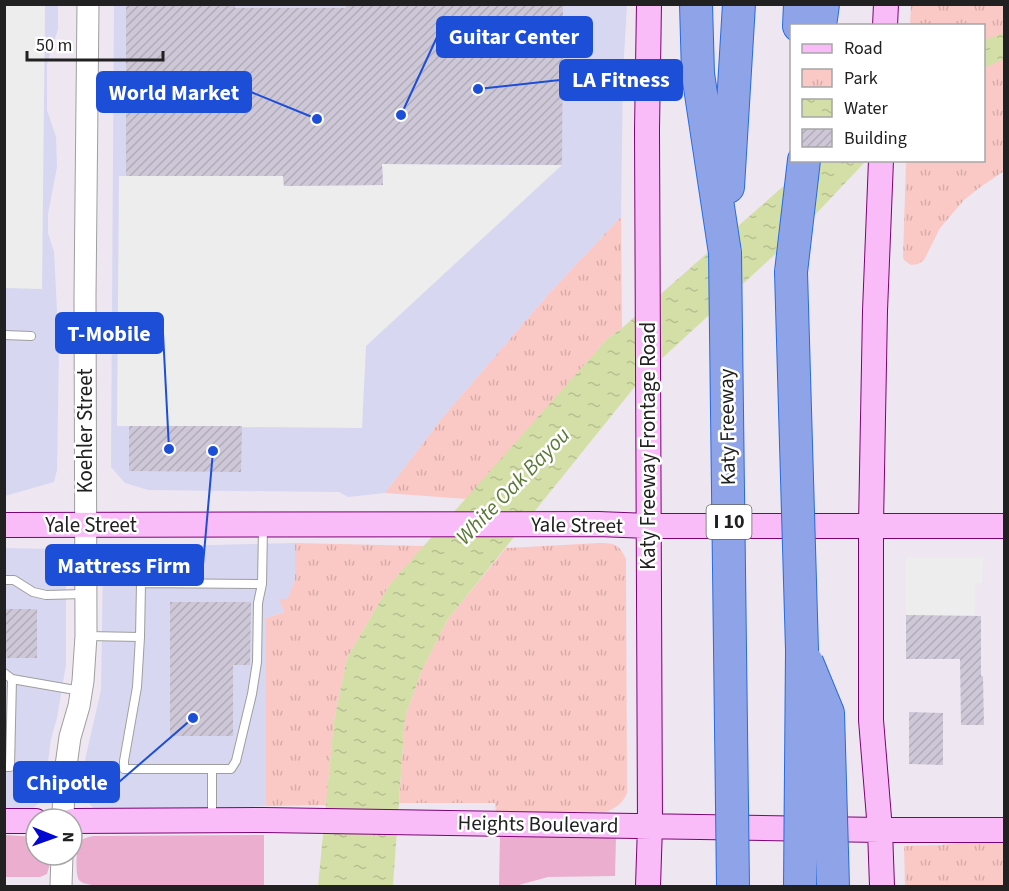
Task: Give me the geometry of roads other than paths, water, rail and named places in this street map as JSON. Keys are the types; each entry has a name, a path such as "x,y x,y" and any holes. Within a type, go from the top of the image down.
{"highway":[{"path":"696,4 698,74 725,254"},
{"name":"Katy Freeway","path":"733,886 725,254 739,4"},
{"path":"799,24 800,4"},
{"path":"820,24 823,4"},
{"path":"795,162 791,272 802,650 800,886"},
{"path":"791,272 804,162"},
{"path":"802,650 828,713 834,886"},
{"path":"719,886 732,791"}],"main road":[{"name":"Katy Freeway Frontage Road","path":"648,886 650,826 647,130 649,4"},
{"path":"885,24 886,4"},
{"path":"881,162 875,311 871,525 871,720 882,886"},
{"name":"Yale Street","path":"4,525 1005,526"},
{"name":"Heights Boulevard","path":"84,821 265,820 1005,830"},
{"path":"4,821 24,821"}],"street":[{"name":"Koehler Street","path":"63,807 64,780 70,737 82,691 86,636 85,318 88,4"},
{"path":"61,886 62,867"}],"lane":[{"path":"4,335 31,336"},
{"path":"262,584 141,583 137,687 124,769 231,769 236,761 257,662 258,603 262,584 263,524"},
{"path":"4,580 14,580 33,592 46,595 85,594"},
{"path":"86,636 140,637"},
{"path":"4,767 10,767 8,676 82,691"},
{"path":"212,769 212,820"}],"water":[{"path":"1004,33 1004,59 985,68 985,40"},
{"name":"White Oak Bayou","path":"811,162 865,162 795,236 645,374 448,619 421,672 405,717 393,886 318,886 334,721 347,658 390,584 607,339"}],"place":[{"name":"LA Fitness","path":"478,89"},
{"name":"Guitar Center","path":"401,115"},
{"name":"World Market","path":"317,119"},
{"name":"T-Mobile","path":"169,449"},
{"name":"Mattress Firm","path":"213,451"},
{"name":"Chipotle","path":"193,718"}]}
